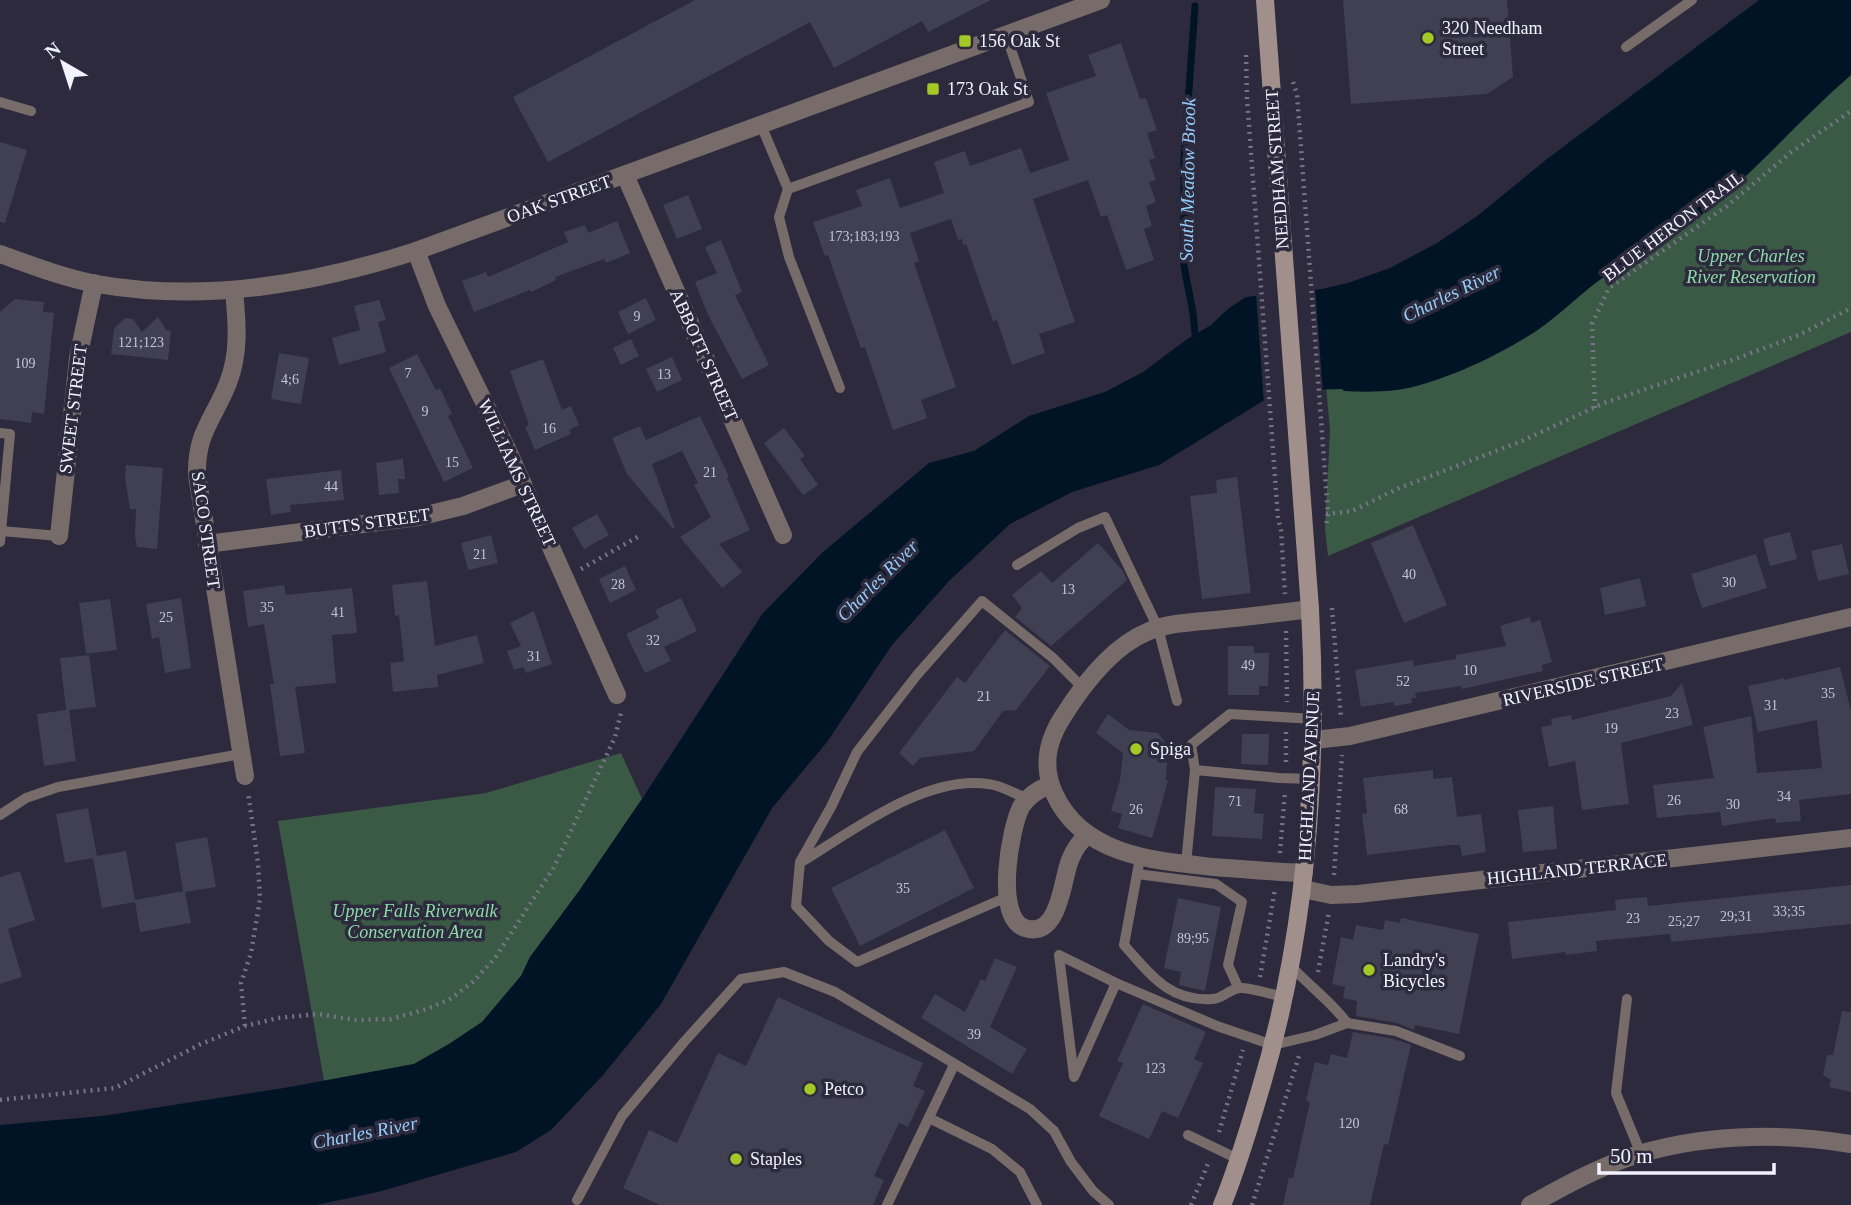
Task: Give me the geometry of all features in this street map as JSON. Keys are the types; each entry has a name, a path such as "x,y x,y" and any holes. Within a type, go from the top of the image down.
{"main road":[{"name":"NEEDHAM STREET","path":"1265,0 1289,338"},
{"name":"HIGHLAND AVENUE","path":"1222,1205 1273,1045 1291,966 1304,881 1312,779 1314,719 1310,610 1289,338"}],"street":[{"name":"OAK STREET","path":"0,254 94,283 150,290 234,290 283,285 327,276 416,251 1101,0"},
{"name":"ABBOTT STREET","path":"625,174 783,535"},
{"name":"WILLIAMS STREET","path":"416,251 437,306 523,484 617,695"},
{"name":"SWEET STREET","path":"59,536 78,358 94,283"},
{"name":"SACO STREET","path":"234,290 237,341 235,362 229,382 201,437 197,455 199,493 245,776"},
{"name":"BUTTS STREET","path":"207,544 418,517 463,506 523,484"},
{"path":"1088,834 1072,854 1058,907 1048,921 1035,929 1020,925 1011,913 1007,897 1013,832 1022,807 1028,799 1050,785 1047,771 1048,745 1061,719 1083,688 1123,647 1144,633 1158,628 1310,610"},
{"name":"RIVERSIDE STREET","path":"1314,740 1350,737 1851,617"},
{"name":"HIGHLAND TERRACE","path":"1050,785 1065,811 1088,834 1139,866 1186,864 1304,881 1331,895 1851,838"},
{"path":"1530,1205 1602,1168 1641,1154 1696,1142 1804,1138 1851,1144"}],"lane":[{"path":"1626,47 1692,0"},
{"path":"788,189 1029,102 1006,35"},
{"path":"0,102 30,111"},
{"path":"761,125 788,189 779,217 789,257 840,388"},
{"path":"0,542 5,434"},
{"path":"1017,565 1078,528 1105,517 1158,628 1177,701"},
{"path":"1,531 59,536"},
{"path":"1007,897 856,962 829,941 796,906 800,862 831,807 857,752 917,675 982,601 1053,658 1083,688"},
{"path":"1186,864 1195,770 1191,745 1230,714 1314,719"},
{"path":"0,815 26,798 58,787 242,754"},
{"path":"1195,770 1312,779"},
{"path":"800,862 900,802 942,786 988,783 1028,799"},
{"path":"1238,987 1228,965 1242,902 1216,884 1139,866 1124,945 1166,989 1184,996 1215,999 1238,987 1284,997"},
{"path":"1116,983 1074,1077 1059,955 1116,983 1217,1026 1273,1045 1347,1023 1396,1031 1460,1056"},
{"path":"1291,966 1314,991 1337,1009 1347,1023"},
{"path":"579,1204 622,1116 684,1042 741,979 783,972 835,992 1038,1116 1054,1131 1071,1162 1093,1191 1109,1205"},
{"path":"1627,999 1616,1093 1641,1154"},
{"path":"887,1205 929,1118 958,1068"},
{"path":"929,1118 992,1149 1011,1164 1020,1172 1037,1205"},
{"path":"1188,1135 1238,1159"}],"path":[{"name":"NEEDHAM STREET","path":"1247,70 1264,340 1285,588"},
{"name":"NEEDHAM STREET","path":"1297,94 1328,514 1352,511 1399,488 1522,441 1595,408"},
{"name":"BLUE HERON TRAIL","path":"1595,408 1592,324 1609,288 1727,206 1790,153 1851,111"},
{"path":"1595,408 1799,335 1851,308"},
{"path":"564,577 641,535"},
{"name":"HIGHLAND AVENUE","path":"1281,838 1287,718 1287,645"},
{"path":"0,1100 115,1088 201,1044 245,1026 278,1018 318,1014 355,1020 391,1019 452,998 474,981 495,958 554,867 615,737 622,712 617,695"},
{"name":"HIGHLAND AVENUE","path":"1335,864 1341,772"},
{"path":"245,776 258,863 260,899 251,953 241,983 245,1026"},
{"path":"1314,991 1327,921"},
{"path":"1252,1205 1280,1123 1304,1037"},
{"path":"1191,1205 1207,1168"}],"green space":[{"name":"Upper Charles River Reservation","path":"1851,61 1851,332 1328,556 1325,529 1330,430 1326,387"},
{"name":"Upper Falls Riverwalk Conservation Area","path":"621,753 642,799 530,957 521,976 482,1022 414,1064 324,1081 278,821 486,793"}],"water":[{"name":"Charles River","path":"1759,0 1851,0 1851,75 1742,180 1692,222 1601,279 1535,332 1480,362 1429,383 1397,390 1307,390 1263,401 1159,465 1072,492 1010,524 949,581 892,645 827,742 772,808 661,1004 603,1075 551,1130 516,1152 378,1192 316,1205 0,1205 0,1125 102,1116 284,1088 414,1064 482,1022 521,976 530,957 642,799 763,613 823,552 929,463 974,451 1029,416 1105,392 1143,372 1246,297 1322,289 1348,283 1390,268 1437,243 1476,217 1547,159"}],"pier":[{"path":"1315,287 1323,393 1308,393 1264,404 1256,293"}],"building":[{"path":"695,0 991,0 928,32 922,21 834,68 810,22 548,162 513,97"},
{"name":"320 Needham Street","path":"1343,0 1507,0 1513,77 1487,94 1351,104"},
{"path":"1121,43 1140,99 1146,98 1157,130 1147,133 1155,158 1149,160 1156,180 1149,182 1156,202 1146,206 1152,226 1144,229 1154,260 1126,270 1107,215 1101,217 1088,180 1033,199 1075,322 1039,334 1045,353 1012,365 997,320 993,321 966,244 963,245 962,239 958,240 951,219 910,233 919,261 914,263 956,387 921,400 927,418 893,430 865,347 861,348 828,255 825,256 813,222 862,206 856,190 890,178 900,208 944,193 934,162 965,151 970,166 1021,148 1030,173 1069,160 1046,93 1096,76 1088,55"},
{"path":"0,142 27,150 5,223 0,222"},
{"path":"688,195 702,229 677,239 663,205"},
{"path":"617,221 630,253 606,263 604,259 555,277 556,280 531,292 530,290 474,312 462,281 486,272 488,277 568,242 564,232 585,225 588,233"},
{"path":"721,240 742,292 735,295 769,365 742,379 708,315 695,282 717,273 705,247"},
{"path":"646,298 656,320 628,334 618,312"},
{"path":"15,299 44,302 43,312 54,313 44,414 32,412 31,423 0,419 0,312"},
{"path":"379,300 386,320 378,322 386,352 339,365 332,338 360,330 354,306"},
{"path":"158,317 166,330 171,331 168,360 111,354 114,329 125,318 133,319 142,332"},
{"path":"631,339 639,356 621,365 613,348"},
{"path":"279,353 309,358 301,404 271,399"},
{"path":"417,354 436,390 440,388 452,414 448,416 473,468 444,482 389,368"},
{"path":"672,357 682,380 657,392 646,369"},
{"path":"543,359 562,410 571,406 579,425 569,430 571,434 535,450 525,427 529,425 510,371"},
{"path":"700,416 750,530 719,544 742,572 722,588 680,537 711,517 694,485 698,483 682,451 652,464 675,528 673,529 627,474 612,438 640,426 646,440"},
{"path":"784,428 805,456 800,459 818,485 803,495 764,443"},
{"path":"403,459 405,479 398,479 399,493 379,495 376,463"},
{"path":"126,465 163,468 157,549 137,547 136,509 130,509 125,478"},
{"path":"341,470 344,500 290,505 291,512 271,515 266,479"},
{"path":"1237,477 1251,593 1202,599 1190,496 1217,493 1216,480"},
{"path":"597,514 609,535 584,549 572,528"},
{"path":"1413,525 1447,605 1404,623 1371,543"},
{"path":"1790,532 1797,559 1770,566 1763,539"},
{"path":"491,535 498,563 468,570 461,543"},
{"path":"1098,543 1122,570 1127,580 1051,646 1015,617 1022,608 1012,595 1041,571 1052,583"},
{"path":"1842,544 1849,574 1818,581 1811,551"},
{"path":"1756,554 1767,588 1702,608 1691,574"},
{"path":"625,566 636,590 610,603 599,579"},
{"path":"1640,578 1646,606 1605,615 1600,588"},
{"path":"427,581 435,646 477,635 484,663 437,675 438,687 393,692 390,663 404,661 399,615 395,616 392,585"},
{"path":"284,585 286,595 352,588 357,633 332,635 336,683 295,687 305,753 280,756 270,684 274,684 264,624 248,627 243,591"},
{"path":"181,598 191,668 165,673 159,637 152,639 146,604"},
{"path":"681,598 697,631 664,647 671,661 645,673 626,634 659,618 655,610"},
{"path":"110,599 117,650 86,654 79,603"},
{"path":"534,611 552,664 526,673 523,667 514,670 507,651 521,646 510,623"},
{"path":"1530,617 1531,623 1540,620 1552,662 1542,665 1543,671 1462,689 1461,686 1415,693 1416,698 1411,698 1412,703 1394,706 1394,702 1361,707 1355,670 1413,660 1414,666 1506,646 1500,626"},
{"path":"1005,630 1050,666 1016,710 1003,711 974,751 920,758 913,766 899,753 957,677 965,683"},
{"path":"1228,646 1254,646 1254,653 1269,653 1268,686 1259,686 1259,695 1228,695"},
{"path":"89,655 96,707 69,710 76,761 44,766 37,714 66,710 60,658"},
{"path":"1840,667 1851,711 1851,794 1799,800 1801,821 1776,823 1775,818 1722,826 1720,812 1657,818 1653,785 1714,778 1703,727 1751,716 1757,773 1822,768 1817,720 1758,732 1748,686"},
{"path":"1682,683 1693,725 1621,743 1629,804 1582,810 1575,761 1549,767 1541,727 1552,725 1551,719 1571,715 1572,720 1671,696"},
{"path":"1108,714 1129,730 1158,733 1168,746 1168,781 1152,838 1118,828 1122,814 1111,811 1120,780 1123,753 1096,733"},
{"path":"1242,734 1269,734 1268,765 1241,764"},
{"path":"1433,770 1433,779 1452,777 1457,817 1481,814 1486,852 1462,856 1460,845 1450,845 1367,855 1362,814 1367,813 1363,778"},
{"path":"1215,787 1256,789 1254,813 1264,814 1262,839 1212,836"},
{"path":"1553,806 1557,849 1523,852 1518,810"},
{"path":"88,808 97,856 126,851 135,900 183,891 175,843 207,837 216,887 185,892 191,923 140,932 135,902 102,908 93,858 65,863 56,814"},
{"path":"945,830 974,888 860,946 831,888"},
{"path":"20,871 35,920 8,929 22,977 0,984 0,877"},
{"path":"1851,885 1851,924 1671,942 1670,934 1596,941 1597,951 1512,959 1508,922 1616,910 1615,900 1647,897 1648,906"},
{"path":"1178,898 1221,907 1205,991 1179,985 1181,972 1164,968"},
{"path":"1401,918 1479,934 1459,1034 1415,1025 1414,1030 1397,1023 1356,1016 1357,1001 1343,998 1345,987 1332,984 1341,937 1353,940 1356,925 1383,930 1385,920 1400,923"},
{"path":"995,958 1017,967 990,1027 1027,1049 1012,1074 921,1018 935,994 965,1012 981,979 985,981"},
{"path":"778,997 923,1063 913,1086 925,1091 908,1127 899,1123 874,1176 884,1180 873,1205 660,1205 623,1188 649,1130 677,1143 718,1053 746,1066"},
{"path":"1143,1004 1206,1032 1194,1059 1203,1063 1178,1118 1162,1111 1149,1139 1099,1116 1123,1063 1117,1061"},
{"path":"1842,1011 1851,1012 1851,1092 1829,1087 1831,1080 1823,1075 1827,1055 1833,1055"},
{"path":"1353,1032 1394,1039 1411,1045 1388,1145 1384,1144 1370,1205 1283,1205 1289,1177 1293,1178 1310,1102 1306,1101 1315,1062 1328,1065 1331,1054 1347,1058"}],"waterway":[{"name":"South Meadow Brook","path":"1195,6 1184,159 1184,266 1196,343"}],"place":[{"name":"320 Needham Street","path":"1428,38"},
{"name":"156 Oak St","path":"965,41"},
{"name":"173 Oak St","path":"933,89"},
{"name":"Spiga","path":"1136,749"},
{"name":"Landry's Bicycles","path":"1369,970"},
{"name":"Petco","path":"810,1089"},
{"name":"Staples","path":"736,1159"}]}
